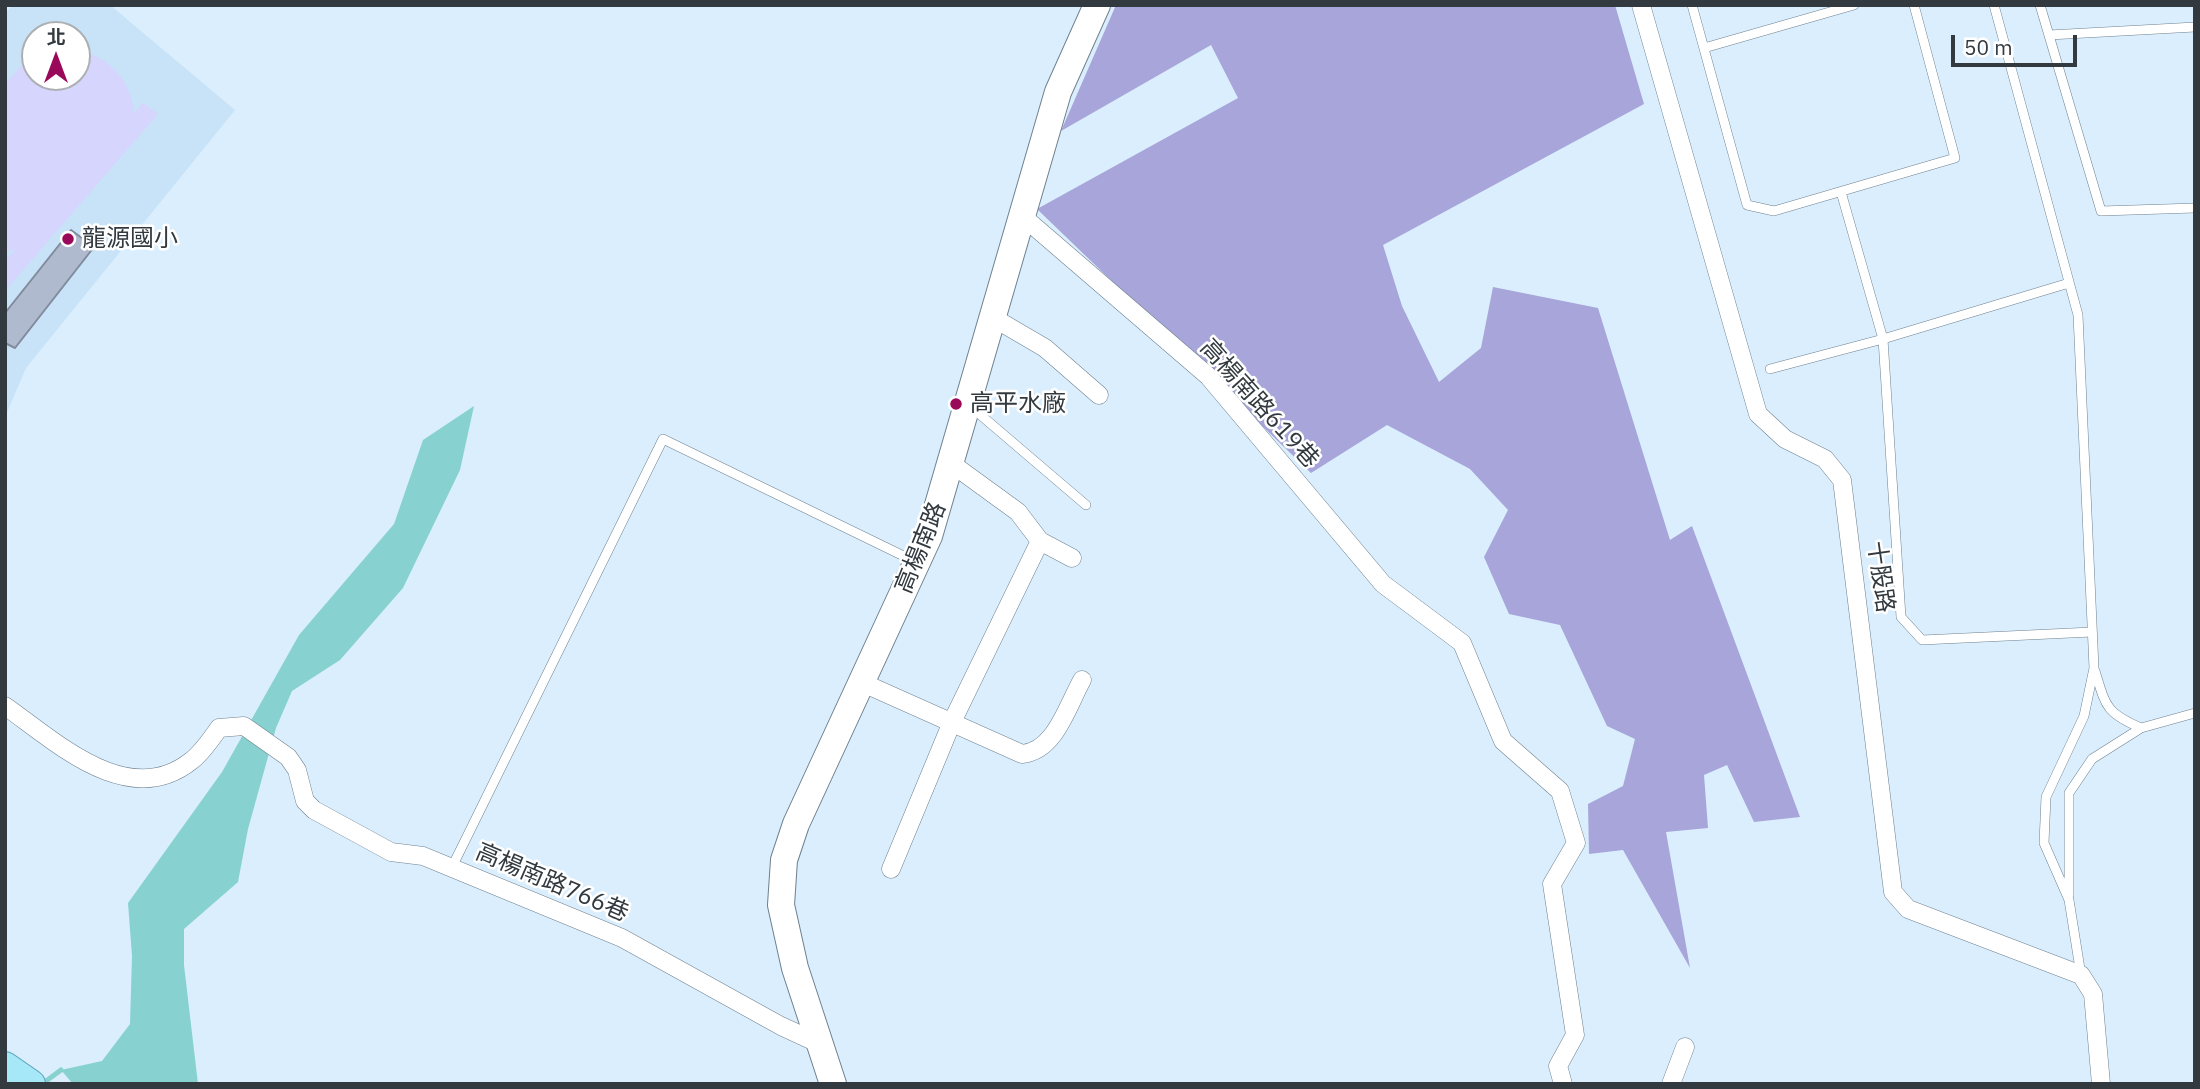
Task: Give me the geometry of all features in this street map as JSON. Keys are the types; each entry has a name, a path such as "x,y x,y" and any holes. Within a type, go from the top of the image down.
{"street":[{"name":"高楊南路","path":"833,1084 795,968 781,905 784,860 796,824 917,562 952,464 1058,92 1097,5"},
{"name":"十股路","path":"1641,5 1758,414 1785,439 1825,459 1842,480 1893,892 1908,909 2081,975"},
{"name":"高楊南路619巷","path":"1021,215 1208,376 1383,584 1462,643 1503,741 1560,791 1576,843 1552,884 1575,1035 1558,1066 1563,1084"},
{"path":"992,317 1045,348 1099,395"},
{"path":"952,464 1018,512 1040,541 1072,558"},
{"path":"891,869 953,722 1040,541"},
{"path":"863,683 1022,754 1037,753 1051,740 1082,680"},
{"name":"高楊南路766巷","path":"5,706 85,762 118,777 159,776 191,762 219,728 244,726 288,757 297,771 305,801 314,810 391,852 423,856 622,938 760,1015 820,1044"},
{"path":"2081,975 2094,994 2101,1084"},
{"path":"1671,1084 1685,1047"}],"lane":[{"path":"1692,5 1747,205 1774,211 1955,158 1914,5"},
{"path":"1704,48 1854,5"},
{"path":"1994,5 2078,315 2094,667 2103,698 2114,717 2141,728"},
{"path":"2040,5 2101,211 2195,208"},
{"path":"2049,36 2195,27"},
{"path":"1841,192 1883,339 1900,617 1922,640 2092,632"},
{"path":"1770,369 2069,284"},
{"path":"969,405 1086,505"},
{"path":"452,867 663,439 917,562"},
{"path":"2069,900 2044,843 2046,797 2084,716 2094,667"},
{"path":"2081,975 2069,900 2069,793 2092,759 2141,728 2195,713"}],"shaded area":[{"name":"龍源國小","path":"13,5 110,5 235,110 26,368 5,417 5,13"},
{"path":"1116,5 1615,5 1644,104 1383,245 1402,306 1439,382 1481,348 1493,287 1598,308 1670,540 1692,526 1800,817 1754,822 1727,765 1704,775 1708,828 1666,832 1690,968 1623,850 1589,854 1588,804 1623,786 1635,739 1607,726 1560,625 1509,614 1484,557 1508,510 1470,469 1387,425 1311,473 1037,209 1238,98 1211,45 1061,131"},
{"path":"91,54 109,64 124,81 134,113 143,103 158,114 5,291 5,261 15,250 5,251 5,84 21,66 21,91 91,91"},
{"path":"474,406 460,470 403,588 340,660 292,691 276,728 248,829 238,882 184,929 184,965 198,1084 73,1084 61,1070 102,1061 130,1024 132,956 128,903 222,772 299,635 394,524 423,440"}],"building":[{"path":"71,230 94,247 15,348 5,343 5,313"}],"waterway":[{"path":"42,1084 61,1070"}],"place":[{"name":"龍源國小","path":"68,239"},
{"name":"高平水廠","path":"956,404"}]}
